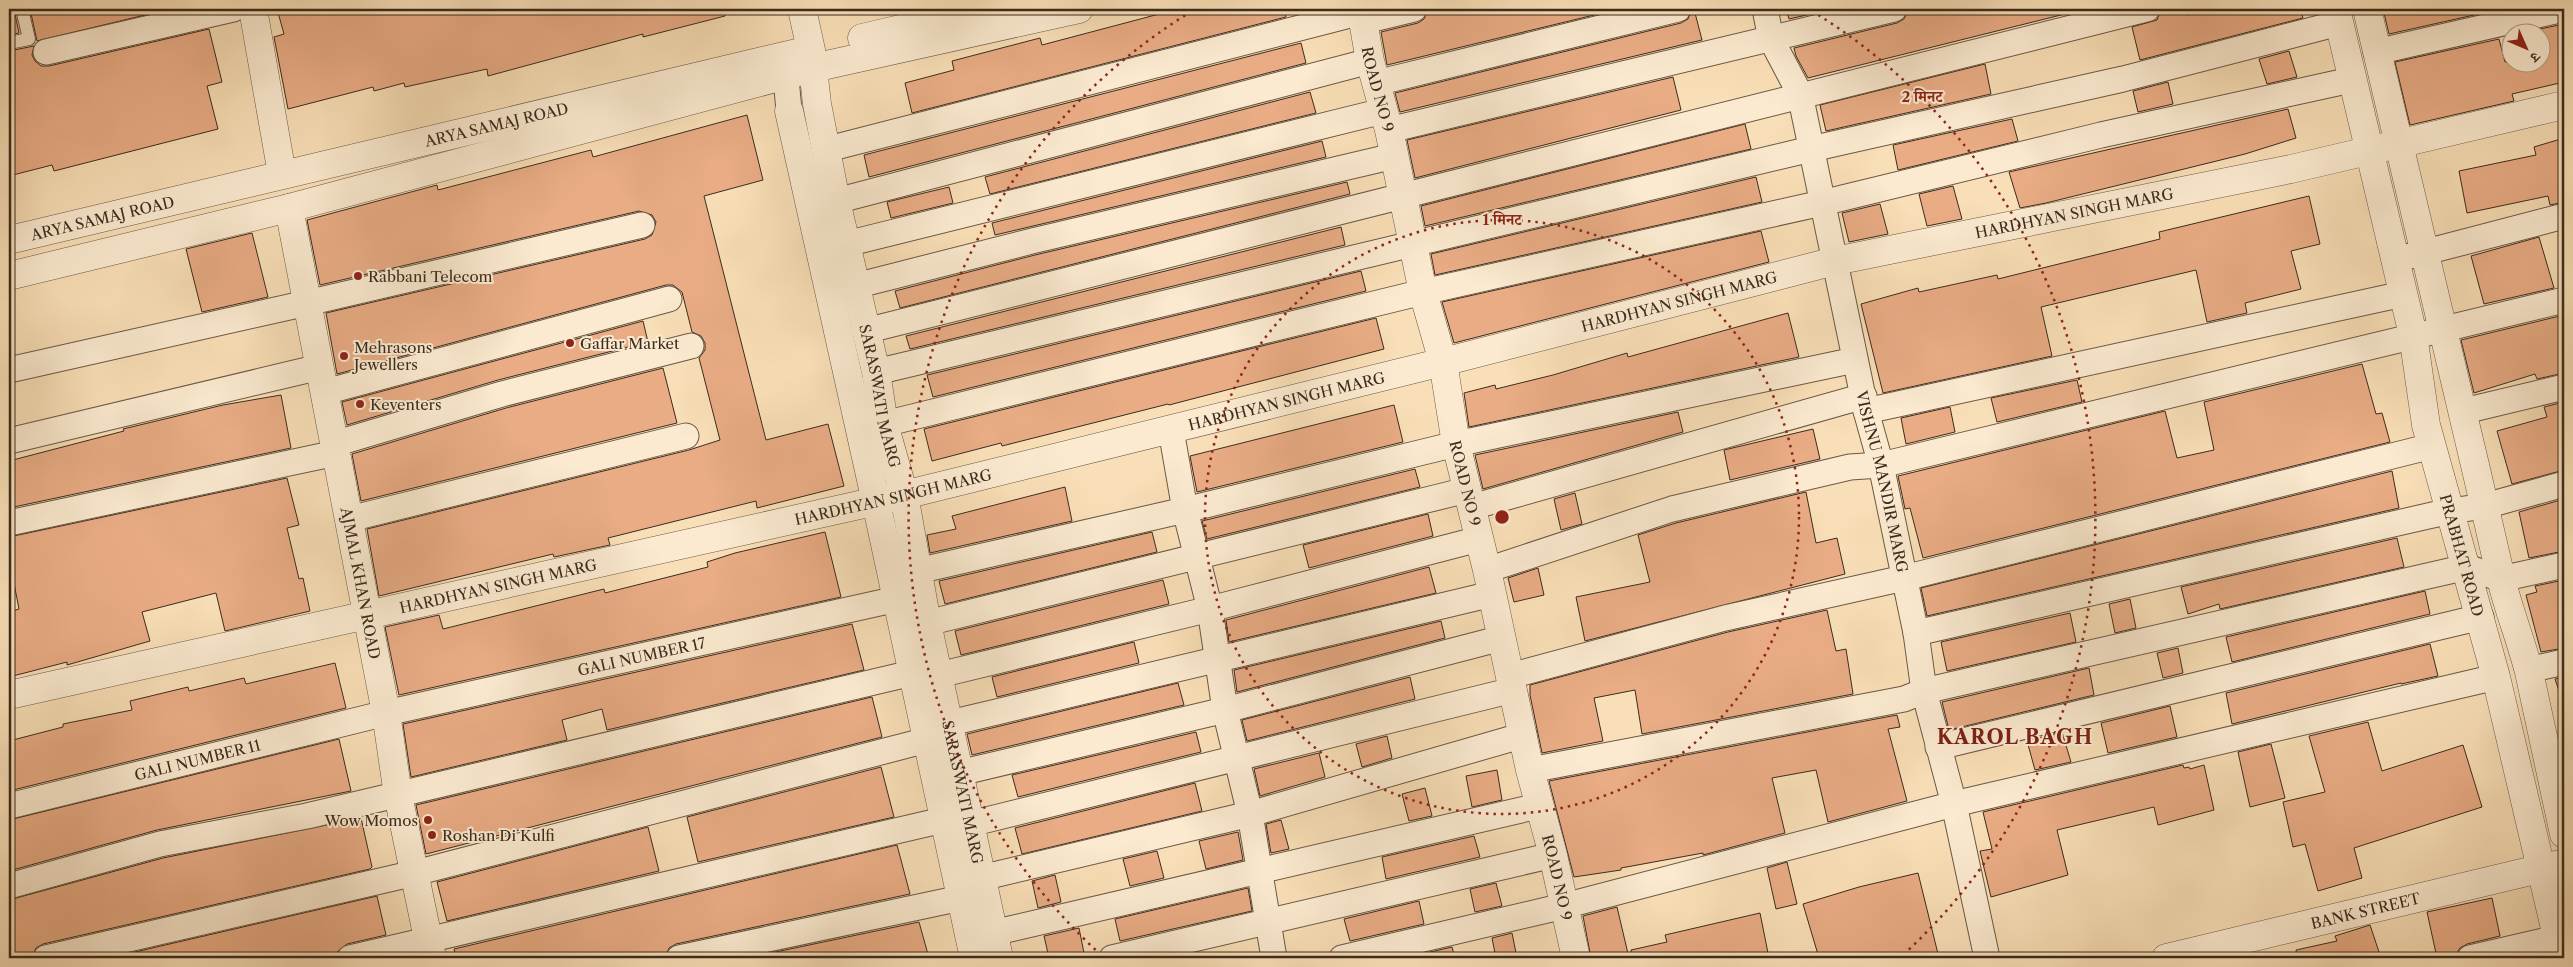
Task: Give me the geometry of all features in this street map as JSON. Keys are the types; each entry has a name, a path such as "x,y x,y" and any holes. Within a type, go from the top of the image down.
{"street":[{"path":"46,52 232,9"},
{"path":"253,9 282,174"},
{"name":"SARASWATI MARG","path":"802,9 812,59 817,104 828,148 836,201 876,372 884,424 904,495 927,623 927,740 974,958"},
{"name":"ARYA SAMAJ ROAD","path":"9,240 282,174 812,59 986,9"},
{"path":"812,59 1079,9"},
{"path":"828,148 1362,14 1414,9"},
{"path":"836,201 1373,72 1678,9"},
{"name":"VISHNU MANDIR MARG","path":"1765,9 1771,39 1800,94 1855,360 1881,465 1916,633 1924,691 1954,804 1987,958"},
{"path":"846,244 1389,132 1894,9"},
{"path":"865,331 1187,252 1402,195 1800,94 2147,9"},
{"name":"PRABHAT ROAD","path":"2367,9 2425,251 2441,329 2464,411 2501,579 2556,762 2564,834"},
{"path":"2376,52 2564,9"},
{"name":"ROAD NO 9","path":"1362,14 1373,72 1389,132 1423,292 1443,362 1456,444 1490,582 1538,806 1553,855 1573,958"},
{"path":"876,372 1811,149 2123,79 2338,16"},
{"name":"PRABHAT ROAD","path":"2338,16 2351,80 2371,151 2413,335 2426,425 2481,617 2496,677 2553,866 2560,948"},
{"path":"9,276 289,208 785,65 789,111"},
{"path":"884,424 1423,292 1822,203 2100,134 2351,80"},
{"name":"HARDHYAN SINGH MARG","path":"9,695 876,502 1443,362 1835,261 2371,151 2564,104"},
{"name":"SARASWATI MARG","path":"789,111 897,599 926,674 950,723 958,773 996,946"},
{"path":"855,286 1032,241 1389,132"},
{"name":"AJMAL KHAN ROAD","path":"289,208 386,712 398,795 430,949"},
{"path":"2395,260 2564,216"},
{"path":"9,370 307,304 642,225"},
{"path":"927,623 1198,558 1470,499 1865,403 2403,294"},
{"path":"9,441 323,380 669,299"},
{"path":"950,723 1216,658 1490,582 1672,509 1850,467 1881,465 2564,300"},
{"path":"9,523 335,448 502,394 691,346"},
{"path":"917,571 1185,510 1456,444 1855,360"},
{"path":"2464,411 2564,387"},
{"path":"1171,430 1185,510 1210,609 1225,710 1250,814 1274,958"},
{"path":"349,519 686,436"},
{"path":"350,958 430,949 943,820 970,824 1236,759 1512,683 1725,618 1904,578 2432,446"},
{"path":"1916,633 2450,511 2485,506 2564,484"},
{"path":"9,886 160,844 307,816 1210,609 1479,539"},
{"path":"1530,770 1904,700 1924,691 2467,567 2501,579 2564,564"},
{"name":"GALI NUMBER 17","path":"386,712 897,599"},
{"path":"1938,747 2481,617"},
{"path":"958,773 1225,710 1502,638"},
{"path":"2528,670 2564,662"},
{"path":"1342,958 1564,906 1954,804 2496,677"},
{"name":"GALI NUMBER 11","path":"9,806 386,712"},
{"path":"982,878 1250,814 1524,735"},
{"path":"46,958 415,873 927,740"},
{"path":"996,946 1260,870 1538,806"},
{"path":"1112,958 1267,924 1553,855"},
{"name":"BANK STREET","path":"2166,958 2553,866"},
{"path":"679,958 961,898"},
{"path":"2470,958 2560,948"}],"lane":[{"path":"9,43 29,38 22,9"}],"building":[{"path":"9,9 14,9 19,33 9,35"},
{"path":"30,9 170,9 37,41"},
{"path":"277,9 724,9 725,16 643,37 643,34 488,76 487,69 405,87 404,83 374,91 373,87 288,109 274,37 284,34"},
{"path":"1178,9 1284,9 1286,17 912,113 905,83 954,70 952,61 1040,38 1042,45"},
{"path":"1428,9 1619,9 1387,65 1381,32 1418,23 1424,19"},
{"path":"1692,9 1694,9 1702,40 1400,112 1395,93 1681,23 1688,19"},
{"path":"1786,9 1833,9 1789,19"},
{"path":"1918,9 2081,10 1808,78 1796,56 1794,48 1897,23 1904,19 1908,11"},
{"path":"2161,9 2188,9 2188,15 2212,9 2300,9 2303,18 2140,60 2132,27 2157,20"},
{"path":"2383,9 2491,9 2492,11 2389,34"},
{"path":"2564,24 2564,82 2512,94 2514,101 2410,125 2395,62 2499,39 2500,72 2550,72 2550,27"},
{"path":"209,29 222,82 207,86 218,129 54,171 52,165 9,176 9,51 34,46 32,55 35,61 41,66 49,66"},
{"path":"1301,43 1306,63 869,177 864,155"},
{"path":"2289,51 2297,77 2267,84 2259,59"},
{"path":"1985,64 1991,94 1826,131 1820,105"},
{"path":"1673,77 1681,110 1415,178 1407,140"},
{"path":"2168,82 2173,104 2138,112 2133,91"},
{"path":"1310,92 1316,113 990,194 985,177"},
{"path":"2288,109 2296,138 2245,154 2046,203 2020,208 2009,172"},
{"path":"747,115 763,180 704,196 766,440 828,424 844,486 757,508 756,501 608,538 610,545 554,557 553,554 379,596 367,529 689,450 720,440 699,358 705,350 705,343 701,336 692,332 682,292 673,285 666,285 337,374 326,313 645,239 652,235 656,222 652,215 639,211 320,285 307,220 437,185 438,190 591,150 593,157"},
{"path":"2012,119 2018,141 1898,170 1893,145"},
{"path":"1745,124 1751,149 1425,226 1421,206"},
{"path":"2564,138 2564,202 2550,205 2548,196 2467,213 2459,171 2536,155 2534,147"},
{"path":"1322,141 1326,157 995,235 992,223"},
{"path":"1756,177 1762,202 1435,275 1431,254"},
{"path":"1347,182 1350,194 900,308 895,291 1035,255"},
{"path":"1953,186 1962,219 1927,226 1919,194"},
{"path":"949,187 953,203 891,218 887,202"},
{"path":"2309,196 2320,244 2291,251 2301,289 2245,303 2247,313 2207,322 2196,270 2041,307 2052,356 1883,393 1861,304 1918,288 1919,292 1997,275 1998,279 2160,239 2159,232"},
{"path":"1880,204 1888,234 1849,242 1842,213"},
{"path":"1341,227 1345,245 910,349 906,336"},
{"path":"1761,231 1769,262 1454,343 1442,302"},
{"path":"252,233 268,297 202,312 186,249"},
{"path":"2539,237 2554,288 2484,304 2471,256"},
{"path":"1361,271 1366,291 933,397 927,375"},
{"path":"1788,313 1799,357 1469,427 1464,393 1495,385 1496,389 1553,375 1627,353 1628,357"},
{"path":"2564,315 2564,373 2537,379 2535,374 2474,393 2461,340"},
{"path":"1376,318 1384,349 1169,405 1002,446 1001,443 932,461 924,429"},
{"path":"643,321 648,342 498,380 347,425 342,402"},
{"path":"2362,364 2376,414 2382,413 2390,442 1923,558 1910,508 1905,509 1898,476 2165,411 2177,458 2214,450 2204,402"},
{"path":"663,368 677,423 361,501 352,454 506,408"},
{"path":"2077,380 2082,402 1997,422 1991,398"},
{"path":"281,395 291,448 9,508 9,461 124,431 123,429 223,405"},
{"path":"2564,402 2564,470 2512,484 2497,431 2547,417 2544,407"},
{"path":"1394,405 1403,442 1197,492 1190,456"},
{"path":"1950,407 1955,432 1906,444 1901,418"},
{"path":"1678,412 1683,432 1483,489 1475,455"},
{"path":"1813,429 1820,459 1730,480 1724,450"},
{"path":"1415,469 1420,487 1207,539 1202,521"},
{"path":"2392,471 2399,508 1927,616 1921,588"},
{"path":"287,478 299,525 287,528 299,579 303,578 310,611 225,631 216,593 142,612 150,641 67,665 67,662 9,677 9,612 19,609 9,558 9,537"},
{"path":"1065,487 1072,521 930,553 927,535 956,529 952,516"},
{"path":"1806,492 1816,543 1837,538 1845,574 1585,641 1576,597 1650,582 1638,535 1676,523"},
{"path":"1575,493 1582,524 1561,530 1554,499"},
{"path":"2564,499 2564,551 2529,558 2519,512"},
{"path":"1428,514 1433,536 1309,568 1303,545"},
{"path":"825,532 841,597 399,695 385,627 439,615 443,629 604,589 605,593 708,567 707,562 735,553"},
{"path":"1152,532 1157,552 945,604 939,581"},
{"path":"2397,538 2404,567 2220,609 2219,604 2188,614 2181,587"},
{"path":"1429,567 1436,593 1229,642 1226,620"},
{"path":"1538,568 1544,595 1514,602 1508,578"},
{"path":"1163,580 1169,604 961,655 955,631"},
{"path":"2564,580 2564,648 2541,652 2526,595 2537,592 2535,586"},
{"path":"2425,591 2430,614 2232,662 2226,637"},
{"path":"2130,599 2136,628 2115,633 2109,604"},
{"path":"1827,610 1836,651 1846,649 1853,694 1642,734 1635,690 1594,698 1603,741 1542,753 1530,695 1530,685 1728,632"},
{"path":"2070,613 2076,642 1947,671 1941,642"},
{"path":"1441,621 1445,638 1237,692 1234,670"},
{"path":"852,624 864,670 607,730 602,709 562,720 567,740 411,777 403,724"},
{"path":"1134,642 1139,663 997,697 992,677"},
{"path":"2430,644 2438,676 2401,683 2232,724 2226,693"},
{"path":"2178,648 2183,673 2163,678 2157,653"},
{"path":"335,663 346,708 9,791 9,741 63,727 63,724 132,710 130,701 188,687 189,691 244,678 246,684"},
{"path":"2089,668 2094,695 1949,730 1942,702"},
{"path":"1410,677 1415,699 1247,741 1242,720"},
{"path":"2564,677 2564,694 2560,694 2555,679"},
{"path":"1178,683 1184,705 972,755 967,734"},
{"path":"872,697 882,737 426,854 416,805"},
{"path":"2170,706 2177,737 2108,753 2101,723"},
{"path":"1897,715 1900,727 1888,729 1907,801 1828,822 1816,770 1772,778 1785,833 1703,855 1703,853 1621,868 1621,870 1574,877 1549,781"},
{"path":"2368,722 2382,771 2463,745 2482,807 2354,848 2362,878 2318,891 2305,844 2293,847 2283,802 2325,792 2309,736"},
{"path":"1196,732 1201,752 1018,797 1012,775"},
{"path":"2062,732 2071,762 2035,770 2027,741"},
{"path":"1387,736 1392,758 1362,767 1356,744"},
{"path":"339,739 351,791 157,830 9,871 9,820"},
{"path":"2271,744 2285,798 2250,807 2238,752"},
{"path":"1319,753 1325,777 1260,796 1254,769"},
{"path":"2183,765 2184,768 2189,767 2190,769 2204,765 2214,810 2158,825 2154,807 2057,830 2068,875 1991,897 1980,851 1992,849 1983,812"},
{"path":"881,767 894,817 698,862 687,817"},
{"path":"1497,770 1502,800 1472,807 1466,776"},
{"path":"1195,783 1202,811 1022,854 1015,828"},
{"path":"1425,788 1432,816 1409,821 1402,794"},
{"path":"361,818 372,867 370,869 43,944 36,948 32,958 9,958 9,900 163,858"},
{"path":"1281,820 1289,849 1271,853 1266,824"},
{"path":"648,827 659,871 447,921 437,882"},
{"path":"1238,832 1243,860 1206,869 1199,841"},
{"path":"1474,836 1480,857 1386,879 1382,857"},
{"path":"897,845 910,894 676,944 669,948 665,958 456,958 454,949"},
{"path":"1157,851 1164,878 1130,886 1123,859"},
{"path":"1787,862 1797,904 1776,909 1767,868"},
{"path":"1918,873 1939,958 1819,958 1803,904 1859,887"},
{"path":"1055,875 1061,902 1038,908 1032,881"},
{"path":"1496,883 1502,906 1475,912 1470,889"},
{"path":"1248,888 1252,911 1120,941 1115,919"},
{"path":"377,896 386,935 347,944 336,953 316,958 109,958"},
{"path":"2492,898 2500,936 2467,944 2460,948 2456,955 2437,958 2427,912"},
{"path":"1419,901 1424,924 1350,941 1344,919"},
{"path":"1617,907 1629,958 1591,958 1583,916"},
{"path":"1760,913 1769,958 1632,958 1631,950 1667,942 1665,935"},
{"path":"919,922 929,958 747,958"},
{"path":"2370,925 2381,958 2297,958 2296,950 2337,941 2335,936"},
{"path":"1079,928 1085,958 1049,958 1044,936"},
{"path":"1512,933 1517,958 1496,958 1492,938"},
{"path":"1452,947 1455,958 1404,958"}],"place":[{"name":"Rabbani Telecom","path":"358,276"},
{"name":"Gaffar Market","path":"570,343"},
{"name":"Mehrasons Jewellers","path":"344,356"},
{"name":"Keventers","path":"360,404"},
{"name":"Wow Momos","path":"428,820"},
{"name":"Roshan Di Kulfi","path":"432,835"}],"district":[{"name":"KAROL BAGH","path":"2015,737"}]}
